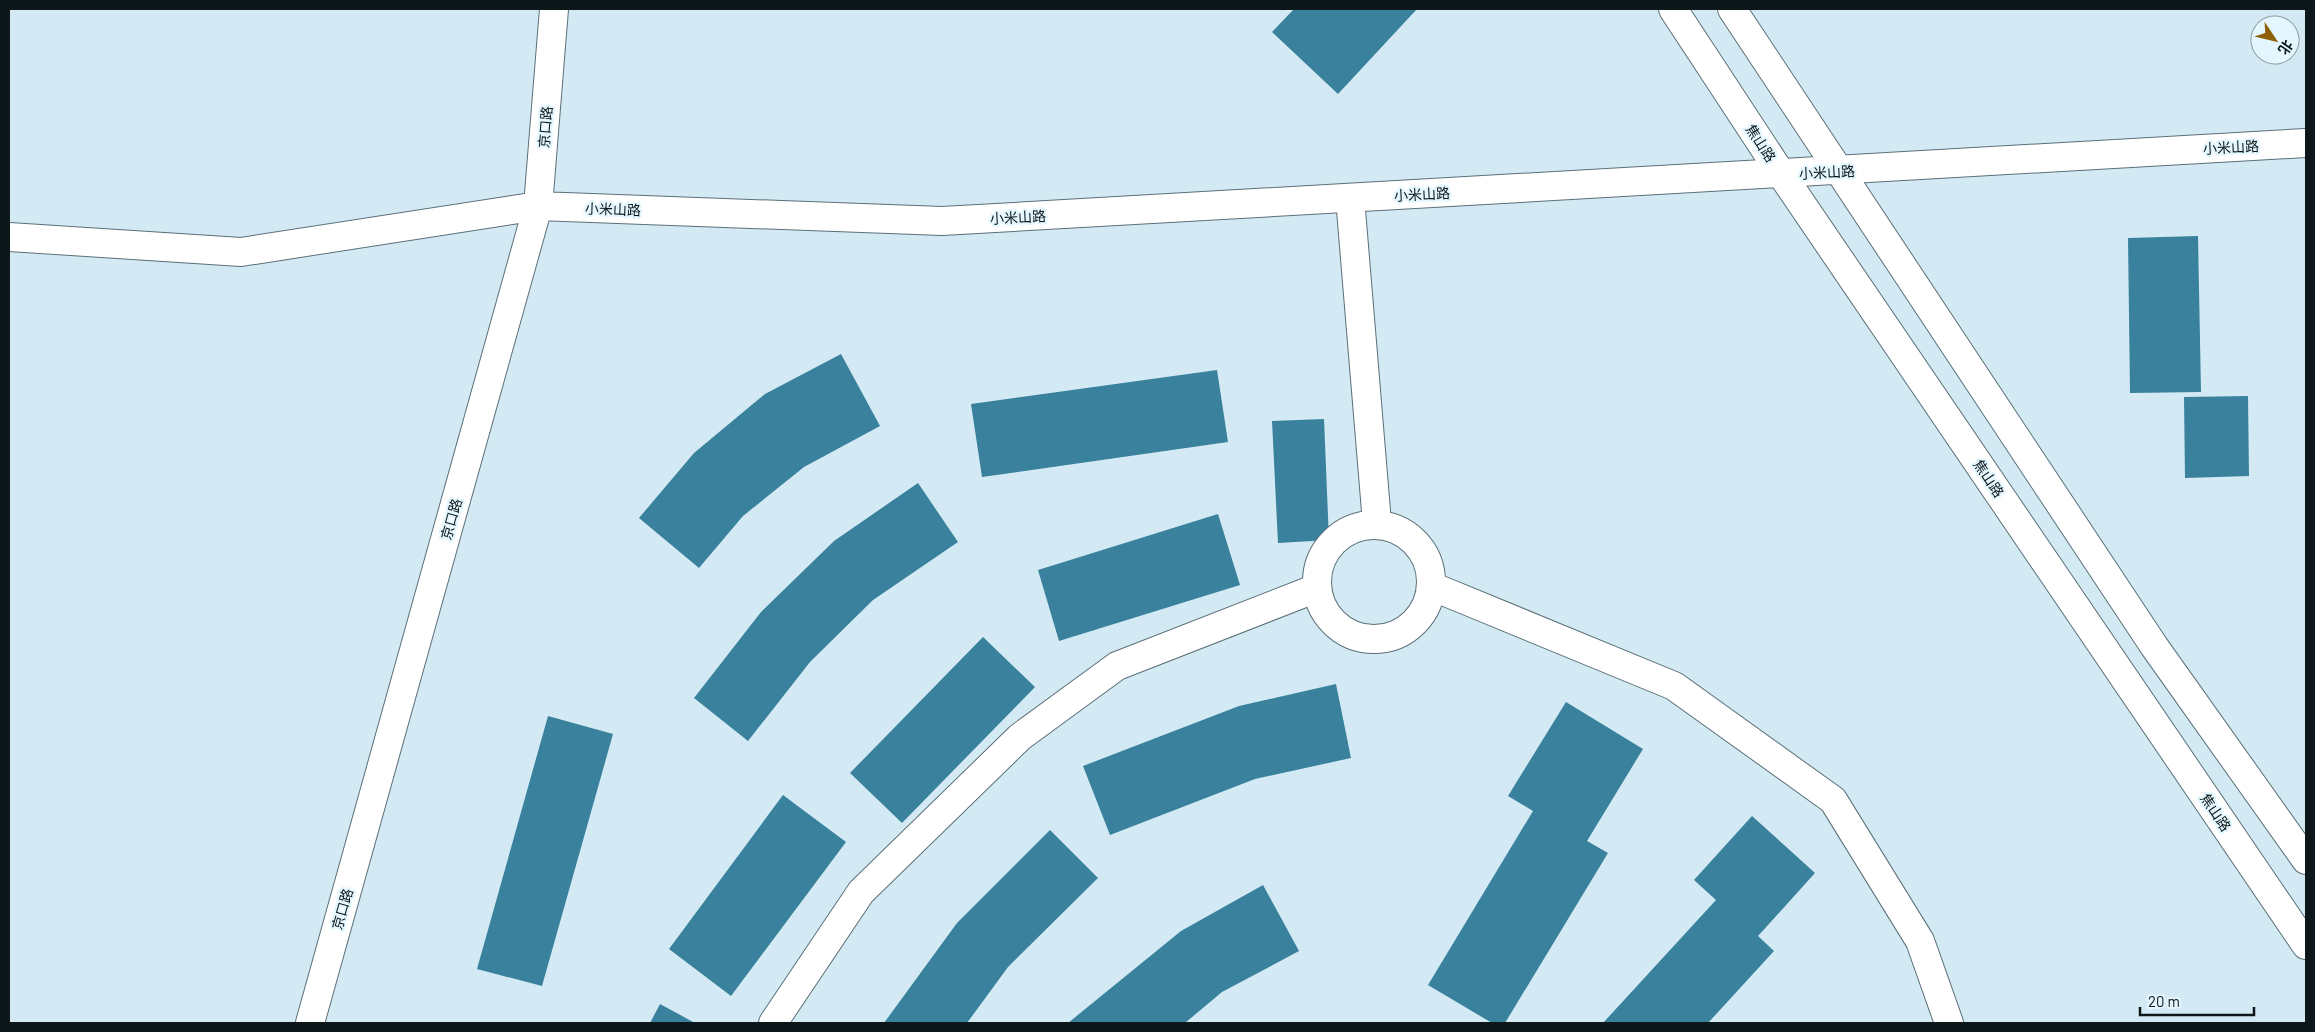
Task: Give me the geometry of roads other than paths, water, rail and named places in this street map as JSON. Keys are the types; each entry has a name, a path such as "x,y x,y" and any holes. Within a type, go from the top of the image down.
{"street":[{"name":"京口路","path":"310,1023 538,206 554,9"},
{"name":"焦山路","path":"1674,9 1782,174 2306,945"},
{"path":"1732,9 2154,646 2306,860"},
{"name":"小米山路","path":"9,237 240,252 538,206 942,221 2306,143"},
{"path":"1350,198 1377,524"},
{"path":"1377,524 1395,528 1411,537 1423,550 1430,567 1432,586 1427,604 1417,620 1402,632 1384,638 1365,639 1347,633 1332,622 1322,606 1317,588 1318,568 1326,550 1340,535 1357,526 1377,524"},
{"path":"1432,586 1674,686 1833,800 1920,941 1949,1023"},
{"path":"773,1023 861,892 1020,737 1117,666 1317,588"}]}
